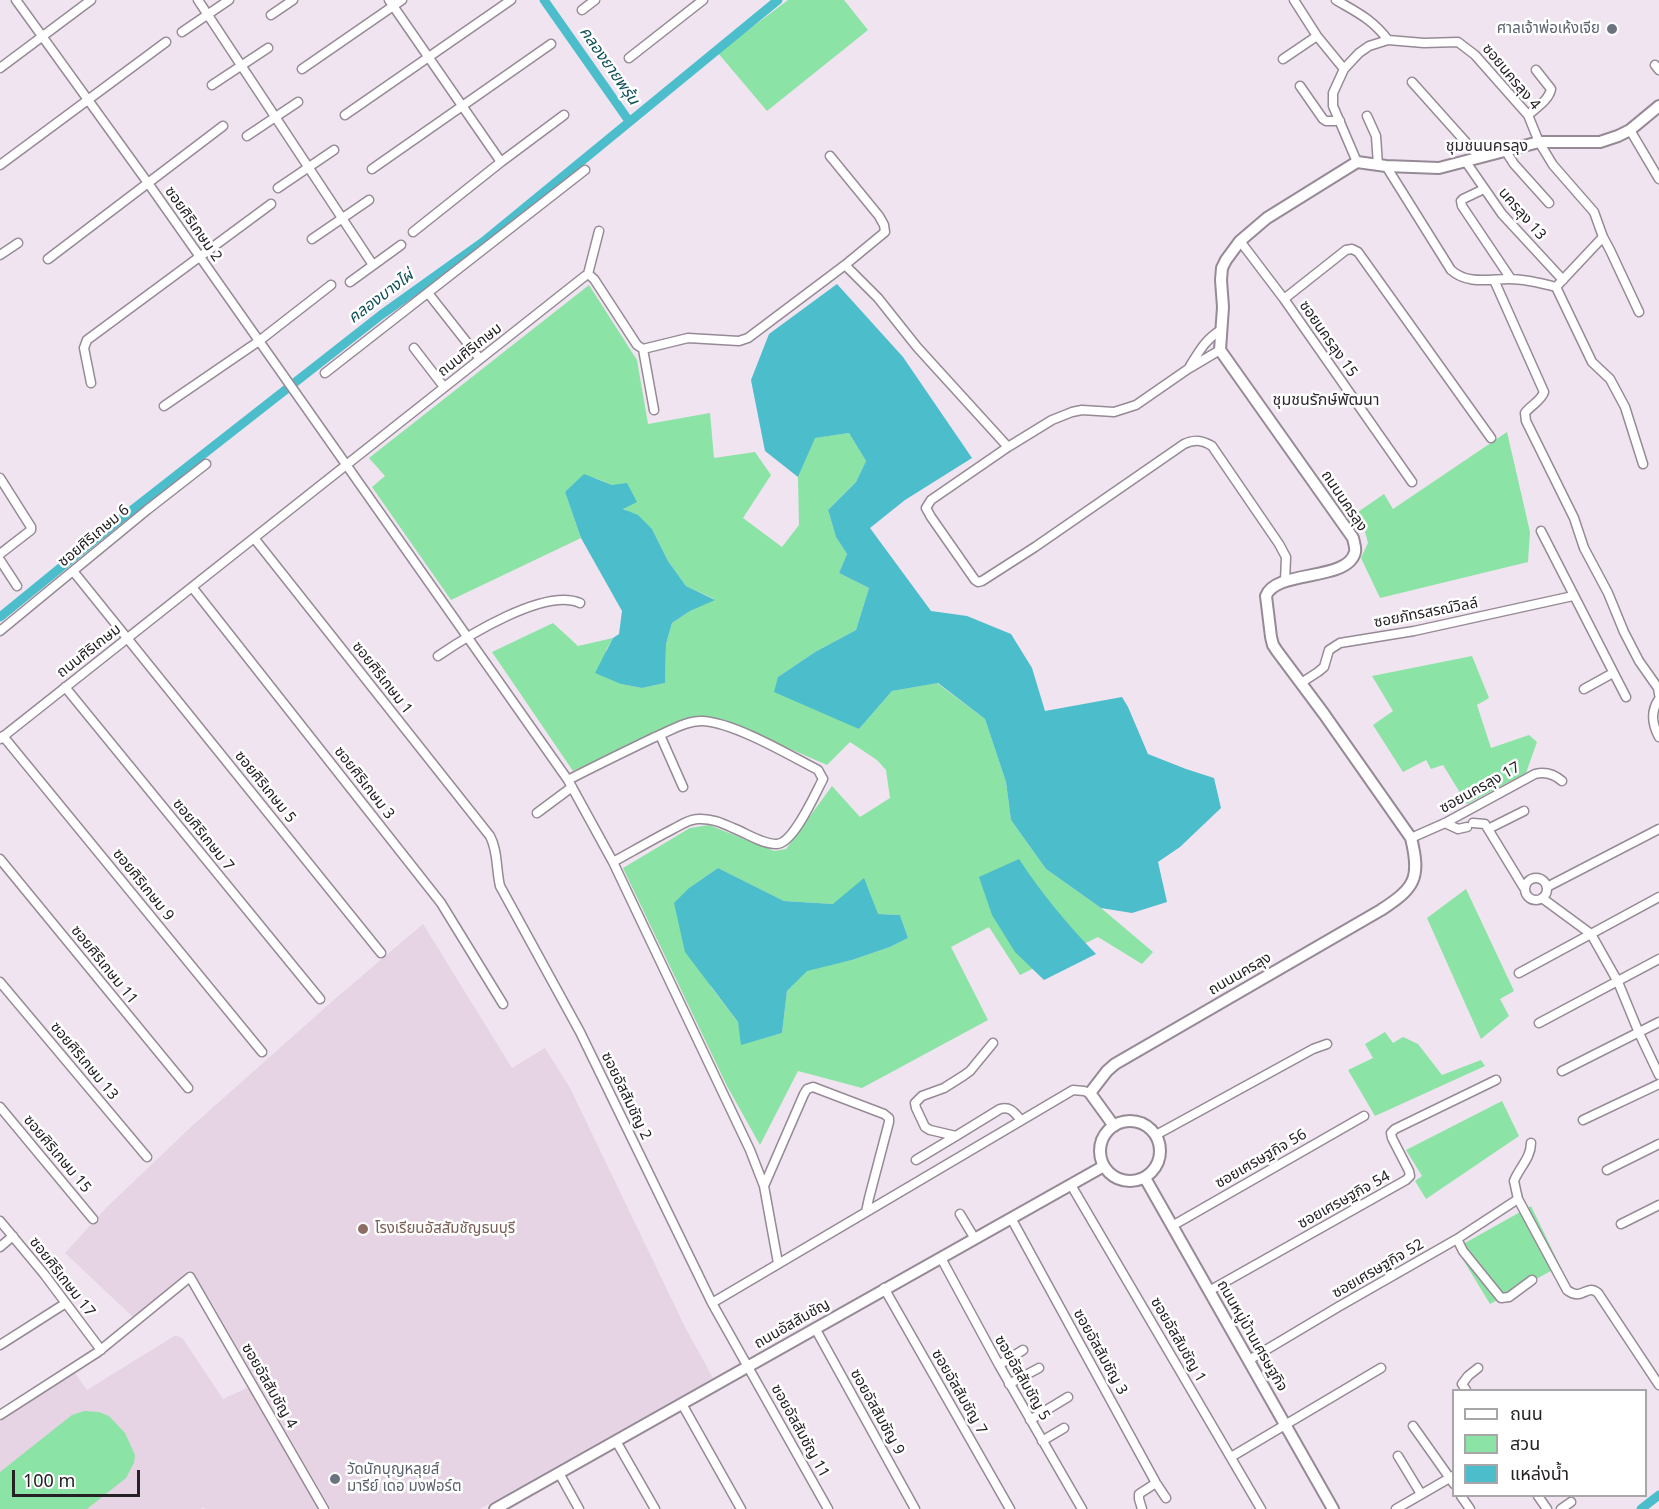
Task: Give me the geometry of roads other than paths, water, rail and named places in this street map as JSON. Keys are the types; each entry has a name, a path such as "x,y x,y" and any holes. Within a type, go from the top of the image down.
{"street":[{"name":"ซอยศิริเกษม 2","path":"16,0 148,183 570,784 613,862 750,1150 764,1186 778,1263"},
{"path":"0,68 91,0"},
{"path":"198,0 373,266"},
{"path":"182,32 229,0"},
{"path":"271,15 293,0"},
{"path":"302,69 391,3 402,0"},
{"path":"345,115 510,0"},
{"path":"582,10 595,0"},
{"path":"629,58 703,0"},
{"path":"1293,0 1317,36 1344,69"},
{"path":"1336,0 1366,17 1388,40 1364,50 1344,69 1334,93 1334,106 1357,162"},
{"path":"391,3 501,162"},
{"path":"1282,59 1317,36"},
{"name":"ซอยนครลุง 4","path":"1388,40 1424,43 1458,42 1475,55 1528,115 1539,142 1553,165 1594,212 1603,237 1639,312"},
{"path":"0,165 166,42"},
{"path":"372,169 550,44"},
{"path":"212,85 268,48"},
{"path":"1528,115 1551,92 1536,70"},
{"path":"1412,82 1480,158"},
{"path":"1300,86 1326,122 1340,121"},
{"path":"248,136 298,102"},
{"path":"1285,582 1286,557 1279,544 1212,446 1197,440 1184,444 1035,547 985,580 978,582 926,508 931,500 1042,426 1072,412 1082,410 1114,412 1127,409 1220,351 1223,308 1222,268 1240,241 1267,218 1357,162 1439,168 1539,142 1600,142 1630,130 1659,106"},
{"path":"412,232 564,115"},
{"path":"1367,116 1376,136 1382,165 1451,270 1466,279 1511,279 1556,287 1592,362 1610,379 1625,407 1643,464"},
{"path":"48,259 223,126"},
{"path":"1630,130 1659,179"},
{"path":"278,188 334,150"},
{"path":"1505,150 1514,164 1549,202"},
{"path":"643,349 688,338 739,341 748,338 880,238 885,232 879,216 830,156"},
{"name":"นครลุง 13","path":"1466,162 1502,214 1563,280"},
{"path":"325,373 585,170"},
{"path":"1484,189 1463,199 1462,206 1511,279"},
{"path":"312,238 369,201"},
{"path":"91,383 84,348 87,340 271,204"},
{"path":"599,231 588,274 594,279 637,345 643,349 654,410"},
{"path":"1556,287 1603,237"},
{"name":"ซอยนครลุง 15","path":"1240,241 1284,299 1412,482"},
{"path":"0,255 18,243"},
{"path":"350,282 401,245"},
{"path":"1284,299 1346,250 1352,249 1358,252 1491,438"},
{"path":"846,265 878,298 917,347 1008,447"},
{"name":"ถนนศิริเกษม","path":"2,737 588,274"},
{"path":"1494,280 1544,392 1543,396 1525,413 1526,421 1574,518 1584,548 1608,593 1624,632 1639,661 1658,688 1659,694"},
{"path":"164,406 259,341 332,285"},
{"path":"428,293 480,358"},
{"path":"1188,369 1203,344 1209,337 1221,330"},
{"path":"414,348 444,387"},
{"name":"ถนนนครลุง","path":"1090,1093 1115,1064 1401,897 1409,889 1415,874 1416,856 1411,838 1277,651 1271,637 1266,596 1269,590 1285,582 1344,567 1352,559 1356,550 1353,538 1220,351"},
{"name":"ซอยศิริเกษม 6","path":"0,631 206,464"},
{"path":"0,478 31,527 31,531 0,554"},
{"path":"1541,531 1626,697"},
{"name":"ซอยศิริเกษม 1","path":"254,538 490,836"},
{"path":"0,560 16,586"},
{"name":"ซอยศิริเกษม 5","path":"73,571 381,953"},
{"name":"ซอยศิริเกษม 3","path":"192,587 441,903 503,1004"},
{"name":"ซอยภัทรสรณ์วิลล์","path":"1301,683 1324,667 1329,651 1340,643 1414,631 1573,596"},
{"path":"438,656 468,636 511,615 549,602 572,599 580,603"},
{"path":"1584,689 1613,673"},
{"name":"ซอยศิริเกษม 7","path":"65,687 320,999"},
{"path":"1659,699 1652,720 1659,737"},
{"path":"537,813 570,784 607,760 660,735 700,721 717,724 749,736 818,770 822,776 823,779 794,832 783,843 767,842 720,822 697,819 690,820 613,862"},
{"path":"660,735 683,787"},
{"name":"ซอยศิริเกษม 9","path":"2,737 262,1052"},
{"name":"ซอยนครลุง 17","path":"1411,838 1445,823 1535,774 1553,774 1562,781"},
{"path":"1488,830 1524,811"},
{"path":"1445,823 1458,829 1485,824 1524,888 1525,894 1536,900 1542,898 1547,887 1544,881 1537,878 1530,879 1524,888"},
{"path":"1547,887 1659,829"},
{"name":"ซอยอัสสัมชัญ 2","path":"490,836 496,854 500,885 580,1032 712,1303 749,1366"},
{"name":"ซอยศิริเกษม 11","path":"0,859 188,1088"},
{"path":"1519,973 1659,897"},
{"path":"1542,898 1591,934 1618,982 1659,1075"},
{"path":"1539,1023 1659,959"},
{"name":"ซอยศิริเกษม 13","path":"0,982 147,1157"},
{"path":"1562,1071 1659,1022"},
{"path":"956,1136 925,1127 915,1103 922,1096 944,1088 970,1071 993,1043"},
{"path":"1156,1135 1313,1049 1327,1044"},
{"name":"ซอยเศรษฐกิจ 54","path":"1209,1291 1406,1180 1410,1176 1409,1171 1391,1133 1496,1080"},
{"path":"1583,1120 1659,1084"},
{"path":"764,1186 804,1094 807,1089 813,1087 884,1114 889,1118 866,1212"},
{"path":"712,1303 1073,1090 1084,1090 1090,1093 1114,1126"},
{"name":"ซอยศิริเกษม 15","path":"0,1107 93,1219"},
{"path":"916,1161 1000,1109 1014,1111 1021,1120"},
{"name":"ซอยเศรษฐกิจ 56","path":"1172,1226 1364,1116"},
{"path":"1126,1121 1138,1122 1148,1126 1156,1135 1160,1147 1159,1160 1153,1171 1145,1178 1131,1181 1120,1180 1110,1174 1104,1166 1100,1153 1101,1142 1114,1126 1126,1121"},
{"path":"1530,1143 1531,1149 1514,1181 1518,1199 1567,1290 1579,1295 1590,1290 1598,1293 1659,1385"},
{"path":"1607,1170 1659,1144"},
{"name":"ถนนอัสสัมชัญ","path":"500,1508 884,1288 1104,1166"},
{"name":"ถนนหมู่บ้านเศรษฐกิจ","path":"1145,1178 1333,1509"},
{"name":"ซอยอัสสัมชัญ 1","path":"1071,1185 1261,1509"},
{"name":"ซอยเศรษฐกิจ 52","path":"1249,1360 1457,1239 1518,1199"},
{"path":"1621,1224 1659,1205"},
{"path":"960,1214 975,1239"},
{"name":"ซอยอัสสัมชัญ 3","path":"1011,1218 1156,1483 1166,1497"},
{"name":"ซอยศิริเกษม 17","path":"0,1221 44,1274 101,1350"},
{"path":"0,1247 13,1236"},
{"path":"1457,1239 1463,1251 1501,1298 1509,1297 1532,1280"},
{"name":"ซอยอัสสัมชัญ 5","path":"941,1258 999,1365 1082,1509"},
{"name":"ซอยอัสสัมชัญ 4","path":"101,1350 190,1277 324,1509"},
{"name":"ซอยอัสสัมชัญ 7","path":"884,1288 1010,1509"},
{"path":"0,1345 66,1303"},
{"name":"ซอยอัสสัมชัญ 9","path":"815,1328 915,1509"},
{"path":"0,1415 101,1350"},
{"path":"999,1365 1023,1350"},
{"name":"ซอยอัสสัมชัญ 11","path":"749,1366 828,1509"},
{"path":"1010,1383 1039,1368"},
{"path":"1231,1457 1381,1368"},
{"path":"1465,1389 1462,1384 1478,1368"},
{"path":"1030,1420 1068,1397"},
{"path":"682,1404 741,1509"},
{"path":"1396,1509 1452,1479 1413,1426"},
{"path":"1042,1441 1064,1428"},
{"path":"616,1441 655,1509"},
{"path":"1398,1456 1421,1494"},
{"path":"559,1473 579,1509"},
{"path":"1142,1509 1138,1494 1156,1483"},
{"path":"1561,1509 1571,1502"}],"water":[{"path":"837,284 903,357 972,458 905,500 870,528 931,611 967,616 1011,634 1032,668 1045,711 1122,697 1148,754 1214,778 1221,808 1180,847 1158,862 1167,902 1132,913 1101,908 1046,869 1011,820 1006,782 985,719 938,683 892,691 859,729 774,692 778,677 815,652 856,630 869,588 839,573 847,554 836,537 828,510 856,482 866,461 849,433 815,438 798,477 765,451 751,380 769,334"},
{"path":"584,474 612,485 627,483 637,502 623,509 638,515 652,529 668,561 686,586 715,600 690,611 672,623 666,644 665,683 642,688 621,684 595,673 613,638 619,634 622,611 581,538 565,492"},
{"path":"1019,859 1055,908 1096,954 1044,980 1015,952 992,915 979,877"},
{"path":"718,868 784,901 833,904 864,878 878,914 900,915 908,938 852,960 807,971 787,991 782,1033 741,1045 738,1022 685,952 674,903 689,888"}],"waterway":[{"name":"คลองยายพรุ้น","path":"544,0 629,121"},
{"name":"คลองบางไผ่","path":"0,617 113,525 381,315 483,242 778,0"},
{"path":"1641,1509 1659,1495"}],"place":[{"name":"ศาลเจ้าพ่อเห้งเจีย","path":"1612,29"},
{"name":"โรงเรียนอัสสัมชัญธนบุรี","path":"363,1229"},
{"name":"วัดนักบุญหลุยส์ มารีย์ เดอ มงฟอร์ต","path":"335,1479"}],"district":[{"name":"ชุมชนนครลุง","path":"1487,146"},
{"name":"ชุมชนรักษ์พัฒนา","path":"1326,400"}]}
